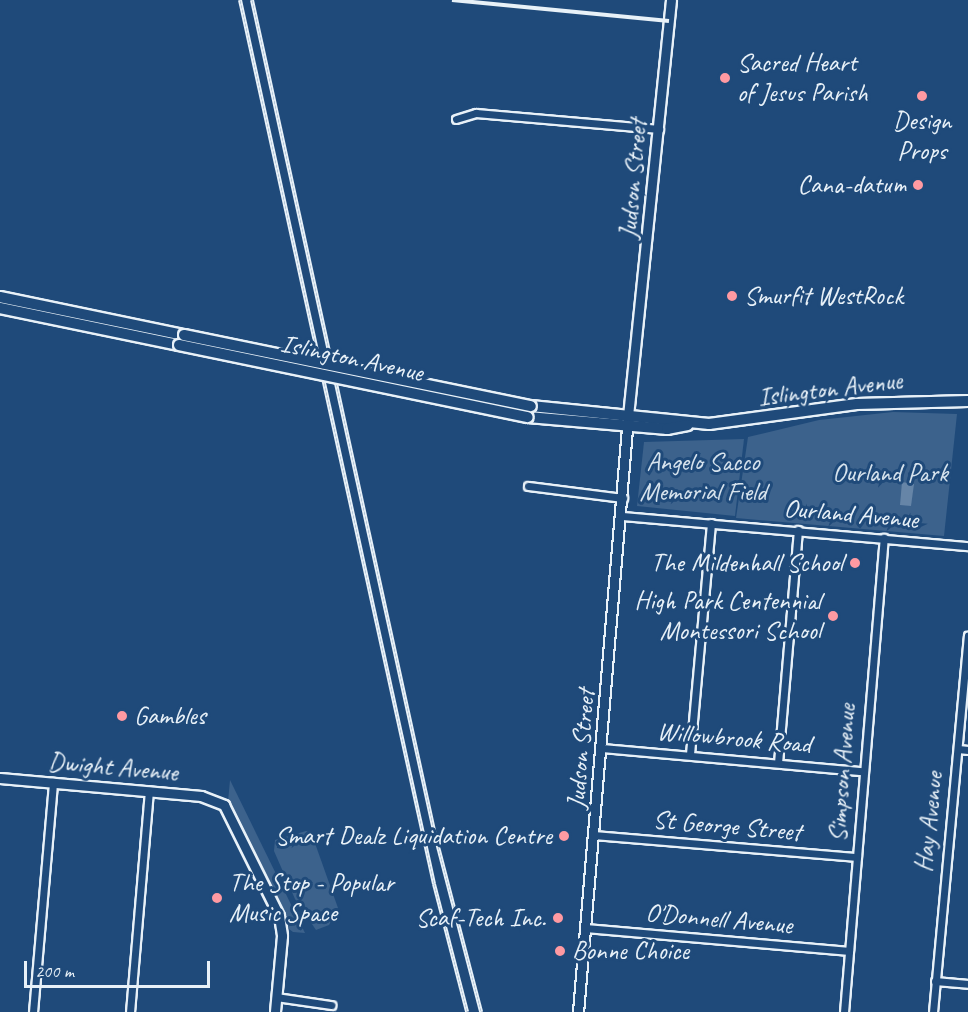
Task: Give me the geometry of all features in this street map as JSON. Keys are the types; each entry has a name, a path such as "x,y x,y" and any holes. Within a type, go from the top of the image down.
{"main road":[{"name":"Islington Avenue","path":"0,297 80,319"},
{"name":"Islington Avenue","path":"0,308 80,319 529,411 631,421 738,423 857,404 968,401"}],"street":[{"name":"Judson Street","path":"578,1012 671,0"},
{"path":"456,119 476,113 658,129"},
{"path":"528,486 624,493"},
{"name":"Ourland Avenue","path":"623,516 968,546"},
{"path":"690,754 711,523"},
{"path":"778,763 798,530"},
{"name":"Simpson Avenue","path":"844,1012 862,771 884,538"},
{"name":"Hay Avenue","path":"933,1012 968,636"},
{"name":"Willowbrook Road","path":"602,748 862,771"},
{"path":"958,749 968,750"},
{"name":"Dwight Avenue","path":"0,777 206,796 220,802 232,816 279,916 282,936 276,997"},
{"path":"33,1012 53,782"},
{"path":"130,1012 149,791"},
{"name":"St George Street","path":"594,835 857,858"},
{"name":"O'Donnell Avenue","path":"586,928 849,951"},
{"path":"935,981 968,984"},
{"path":"275,1012 276,997 331,1005"}],"green space":[{"name":"Ourland Park","path":"893,412 957,414 944,536 736,518 748,437 819,420"},
{"name":"Angelo Sacco Memorial Field","path":"744,439 735,516 637,506 644,442"},
{"path":"230,780 305,933 293,932 285,926 228,802"},
{"path":"306,831 311,832 338,908 329,925 316,930 295,899 274,851 275,840"}],"shaded area":[{"path":"902,482 914,484 911,506 900,505"}],"railway":[{"path":"240,0 434,884 467,1012"},
{"path":"252,0 435,835 481,1012"},
{"path":"452,0 669,21"}],"place":[{"name":"Sacred Heart of Jesus Parish","path":"725,78"},
{"name":"Design Props","path":"922,96"},
{"name":"Cana-datum","path":"918,185"},
{"name":"Smurfit WestRock","path":"732,296"},
{"name":"The Mildenhall School","path":"855,563"},
{"name":"High Park Centennial Montessori School","path":"833,616"},
{"name":"Gambles","path":"122,716"},
{"name":"Smart Dealz Liquidation Centre","path":"564,836"},
{"name":"The Stop - Popular Music Space","path":"217,898"},
{"name":"Scaf-Tech Inc.","path":"558,918"},
{"name":"Bonne Choice","path":"560,951"}]}
